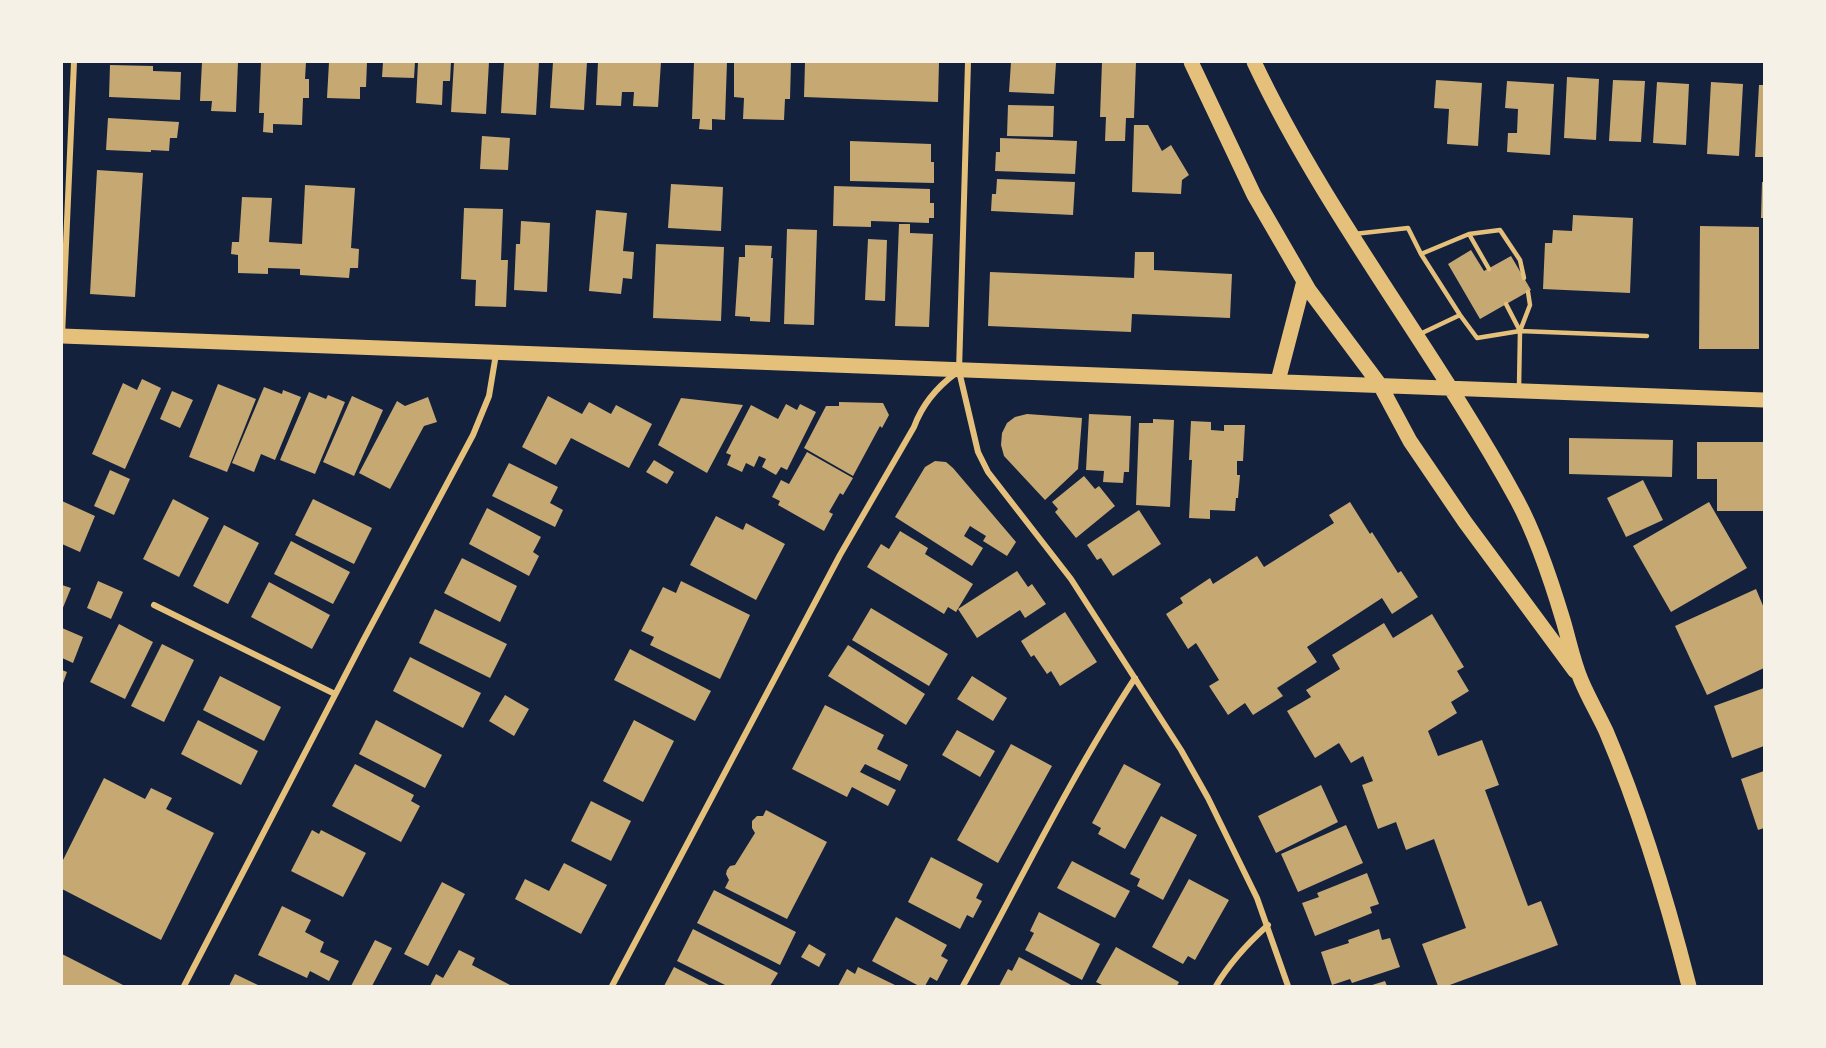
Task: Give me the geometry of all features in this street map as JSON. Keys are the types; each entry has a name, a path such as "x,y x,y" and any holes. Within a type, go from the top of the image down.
{"main road":[{"path":"1191,62 1254,195 1304,281 1380,385 1410,441 1459,513 1580,678"},
{"path":"1254,62 1294,142 1452,388 1527,521 1558,603 1580,678 1606,731 1645,836 1678,942 1689,987"},
{"path":"1278,381 1304,281"},
{"path":"62,336 1764,400"}],"street":[{"path":"62,336 74,62"},
{"path":"968,62 959,371 978,452 988,472 1071,579 1181,750 1208,798 1257,898 1288,987"},
{"path":"184,987 335,694 473,435 489,396 496,354"},
{"path":"612,987 840,555 914,427 919,413 940,384 959,371"},
{"path":"154,605 335,694"},
{"path":"963,987 1078,773 1135,678"},
{"path":"1216,987 1243,948 1268,925"}],"lane":[{"path":"1351,234 1408,228 1460,315 1477,338 1520,331 1647,336"},
{"path":"1422,254 1469,234 1500,230 1520,260 1524,278"},
{"path":"1469,234 1489,269"},
{"path":"1519,390 1520,331 1530,305 1528,292"},
{"path":"1506,304 1520,331"},
{"path":"1417,335 1460,315"}],"building":[{"path":"202,62 238,62 236,112 211,111 212,101 200,101"},
{"path":"261,62 306,62 305,79 309,79 309,98 303,98 302,125 273,124 273,133 263,132 264,113 259,113"},
{"path":"329,62 367,62 366,87 360,87 360,99 327,98"},
{"path":"383,62 415,62 414,78 382,77"},
{"path":"418,62 451,62 450,81 443,81 442,105 416,103"},
{"path":"454,62 489,62 486,114 451,112"},
{"path":"504,62 539,62 536,115 501,113"},
{"path":"553,62 587,62 584,110 550,108"},
{"path":"598,62 661,62 658,107 633,106 634,92 622,92 621,106 596,105"},
{"path":"694,62 727,62 725,120 712,119 712,130 699,129 700,119 692,119"},
{"path":"734,62 791,62 790,99 785,99 784,120 743,119 744,98 734,97"},
{"path":"805,62 939,62 938,102 804,97"},
{"path":"1011,62 1056,63 1054,94 1009,92"},
{"path":"1102,62 1136,62 1134,118 1126,118 1125,141 1105,141 1106,117 1100,117"},
{"path":"110,65 153,66 153,71 181,72 180,100 109,97"},
{"path":"1567,77 1599,79 1596,140 1564,138"},
{"path":"1436,80 1482,83 1478,146 1447,144 1449,109 1434,108"},
{"path":"1613,80 1645,81 1641,142 1609,141"},
{"path":"1507,81 1554,84 1550,155 1507,152 1508,133 1517,133 1518,109 1505,108"},
{"path":"1657,82 1689,84 1686,145 1653,143"},
{"path":"1711,82 1743,84 1739,156 1707,154"},
{"path":"1759,85 1764,85 1764,157 1755,157"},
{"path":"1008,105 1054,106 1053,137 1007,136"},
{"path":"108,118 179,122 177,138 170,138 169,151 106,150"},
{"path":"1134,125 1148,125 1162,151 1171,145 1189,175 1182,180 1181,194 1132,192"},
{"path":"482,136 510,138 508,170 480,169"},
{"path":"1000,138 1077,141 1075,174 995,171 996,152 1000,152"},
{"path":"850,141 931,144 934,183 850,181"},
{"path":"97,170 143,173 135,297 90,294"},
{"path":"997,179 1075,182 1073,215 991,211 992,194 996,194"},
{"path":"1762,182 1764,182 1764,218 1761,218"},
{"path":"671,184 723,187 721,231 668,228"},
{"path":"305,185 355,188 351,248 359,249 358,268 350,268 349,278 300,275 300,269 268,268 268,274 238,273 238,255 231,254 232,242 239,242 242,197 272,198 269,242 302,244"},
{"path":"834,186 930,189 930,203 934,203 934,218 929,218 929,223 871,221 871,227 833,226"},
{"path":"464,208 503,209 501,260 508,260 506,307 475,306 476,280 461,279"},
{"path":"596,210 627,213 623,251 634,252 632,279 623,278 621,294 589,291"},
{"path":"1573,215 1633,218 1630,293 1543,289 1545,243 1552,243 1553,230 1572,231"},
{"path":"521,221 550,223 547,292 514,290 516,244 520,244"},
{"path":"899,224 910,224 910,233 933,234 929,327 895,326"},
{"path":"1700,226 1759,227 1759,349 1699,349"},
{"path":"787,229 817,230 814,325 784,324"},
{"path":"868,239 887,240 885,301 865,300"},
{"path":"656,244 724,247 721,321 653,318"},
{"path":"745,245 772,246 770,322 750,321 750,317 735,316 739,257 745,257"},
{"path":"1471,250 1484,271 1511,256 1531,290 1480,319 1448,264"},
{"path":"1135,252 1154,252 1154,270 1232,274 1230,318 1132,314 1131,332 988,326 990,272 1134,278"},
{"path":"142,379 161,388 125,469 92,454 123,383 137,390"},
{"path":"218,384 256,399 227,472 189,457"},
{"path":"264,387 282,394 283,390 301,397 275,460 261,454 254,472 232,463"},
{"path":"172,391 193,400 180,428 160,419"},
{"path":"309,392 326,399 328,395 345,402 315,474 280,460"},
{"path":"352,396 383,410 354,476 323,462"},
{"path":"548,396 582,414 589,402 611,414 616,405 652,424 629,468 571,438 556,465 522,447"},
{"path":"428,397 437,422 424,426 390,489 359,473 397,401 405,406"},
{"path":"681,398 743,405 707,473 658,445"},
{"path":"839,402 883,403 889,415 882,428 880,426 853,476 804,448 826,406 839,406"},
{"path":"786,404 797,410 800,404 816,412 787,470 781,467 776,475 762,467 766,459 759,456 754,467 746,463 742,472 727,465 731,455 726,453 751,405 778,419"},
{"path":"1027,414 1082,418 1078,469 1045,500 1004,456 1001,445 1002,433 1007,423 1015,417"},
{"path":"1089,414 1131,416 1129,472 1124,472 1123,483 1103,482 1104,471 1086,470"},
{"path":"1153,419 1174,420 1170,507 1136,505 1139,423 1153,423"},
{"path":"1191,421 1211,422 1211,430 1224,431 1224,425 1245,425 1243,461 1237,461 1237,475 1240,475 1235,511 1210,510 1210,519 1189,518 1192,460 1189,460"},
{"path":"1569,438 1673,440 1672,477 1569,474"},
{"path":"1697,442 1764,442 1764,511 1717,511 1717,479 1697,479"},
{"path":"807,452 853,478 843,495 840,493 829,512 833,514 824,531 778,505 780,501 772,497 781,480 789,484"},
{"path":"654,460 674,472 667,484 646,472"},
{"path":"935,461 946,462 953,468 1016,542 1007,556 983,541 986,536 970,526 964,536 983,548 972,566 895,517 925,467"},
{"path":"509,463 558,487 550,503 563,510 555,527 492,496"},
{"path":"110,470 130,479 114,515 94,506"},
{"path":"1084,476 1095,489 1099,486 1115,506 1076,538 1055,512 1058,509 1052,502"},
{"path":"1643,480 1663,520 1626,537 1607,498"},
{"path":"173,499 209,518 179,577 143,559"},
{"path":"313,499 372,528 354,564 295,535"},
{"path":"62,501 95,516 80,552 62,544"},
{"path":"1350,502 1370,534 1372,532 1398,573 1401,571 1418,597 1392,614 1382,598 1307,647 1317,662 1277,688 1283,696 1253,715 1245,703 1228,715 1209,686 1219,680 1196,643 1188,649 1166,614 1183,603 1180,598 1210,578 1213,584 1257,556 1264,567 1334,523 1329,515"},
{"path":"1709,502 1747,568 1671,612 1633,546"},
{"path":"487,508 541,537 533,552 539,556 529,576 469,544"},
{"path":"1139,510 1161,544 1113,576 1101,558 1097,560 1087,545"},
{"path":"716,516 743,530 746,523 785,544 756,600 690,565"},
{"path":"224,525 259,543 228,604 193,586"},
{"path":"900,531 928,548 925,554 973,584 956,612 948,607 944,614 867,567 881,544 889,549"},
{"path":"291,541 350,572 333,604 274,574"},
{"path":"462,558 517,586 500,622 444,593"},
{"path":"1017,571 1028,587 1032,584 1046,604 1025,618 1020,610 977,638 958,609"},
{"path":"98,581 123,592 111,619 87,608"},
{"path":"681,581 750,615 720,679 650,645 654,637 641,631 663,587 676,593"},
{"path":"269,582 330,615 312,649 251,617"},
{"path":"62,585 71,588 62,610"},
{"path":"1756,589 1764,608 1764,668 1707,695 1675,626"},
{"path":"871,608 948,654 929,686 852,640"},
{"path":"435,609 507,644 490,678 419,643"},
{"path":"1065,612 1097,662 1060,686 1051,671 1047,674 1034,655 1031,657 1021,641"},
{"path":"1432,614 1464,667 1457,671 1469,691 1451,702 1457,713 1428,731 1438,756 1482,740 1499,785 1485,790 1528,906 1541,901 1558,945 1447,986 1438,986 1422,944 1466,928 1434,839 1406,850 1396,822 1378,829 1362,785 1373,781 1363,756 1351,763 1339,743 1315,758 1287,711 1311,697 1306,690 1340,669 1332,655 1384,623 1393,638"},
{"path":"119,624 153,642 125,699 90,682"},
{"path":"62,628 83,637 73,663 62,658"},
{"path":"162,644 194,660 164,722 131,706"},
{"path":"848,645 925,694 906,725 828,676"},
{"path":"630,649 711,691 695,721 614,680"},
{"path":"410,657 481,693 463,728 393,691"},
{"path":"62,670 67,672 62,686"},
{"path":"220,676 281,707 264,741 203,710"},
{"path":"972,676 1007,698 993,721 957,699"},
{"path":"1764,688 1764,746 1732,758 1714,706"},
{"path":"505,695 529,709 514,736 489,721"},
{"path":"825,705 884,735 877,749 908,765 900,781 865,764 860,772 896,790 888,806 852,787 847,797 792,769"},
{"path":"198,720 258,751 241,785 181,754"},
{"path":"376,720 442,755 425,788 359,754"},
{"path":"634,720 674,741 643,802 603,781"},
{"path":"957,730 995,751 980,777 942,755"},
{"path":"1011,744 1052,766 998,863 957,840"},
{"path":"355,764 414,795 411,801 420,806 401,842 332,806"},
{"path":"1124,764 1161,784 1125,849 1098,834 1101,828 1092,823"},
{"path":"1764,771 1764,828 1758,830 1741,779"},
{"path":"104,778 145,799 151,788 172,798 166,809 214,833 161,940 62,889 62,862"},
{"path":"1321,785 1338,822 1276,853 1258,816"},
{"path":"591,801 631,821 611,861 571,841"},
{"path":"766,810 827,842 787,919 725,888 729,880 727,870 730,866 735,865 755,833 752,821 757,816 763,816"},
{"path":"1161,816 1197,835 1163,900 1137,886 1140,879 1130,874"},
{"path":"1346,825 1363,863 1298,892 1281,854"},
{"path":"312,830 319,834 321,830 366,853 343,897 291,871"},
{"path":"931,857 983,884 976,898 982,901 973,918 967,915 960,929 908,902"},
{"path":"1072,861 1130,891 1115,918 1057,888"},
{"path":"564,863 607,885 581,934 515,899 525,879 549,891"},
{"path":"1367,873 1379,904 1370,907 1372,913 1315,936 1302,903 1319,897 1317,893"},
{"path":"1189,879 1229,900 1195,960 1188,956 1183,964 1152,947"},
{"path":"442,882 465,894 428,966 404,954"},
{"path":"714,890 796,932 780,965 697,923"},
{"path":"282,906 311,920 305,932 324,942 320,952 339,961 329,981 310,971 307,978 258,955"},
{"path":"1039,912 1100,944 1082,980 1025,950 1034,933 1030,931"},
{"path":"896,917 947,945 941,956 948,960 937,981 930,977 925,986 919,986 872,961"},
{"path":"693,929 778,973 770,986 727,986 677,961"},
{"path":"1379,929 1382,940 1390,938 1400,967 1352,983 1350,979 1332,985 1321,952 1349,943 1348,940"},
{"path":"375,940 392,948 372,986 351,986"},
{"path":"809,944 826,954 819,967 801,957"},
{"path":"1116,947 1179,982 1177,986 1104,986 1096,982"},
{"path":"459,950 475,958 472,965 512,986 430,986 436,974 443,978"},
{"path":"62,954 125,986 62,986"},
{"path":"1019,957 1073,986 999,986 1008,969 1012,971"},
{"path":"674,967 711,986 664,986"},
{"path":"858,967 897,986 838,986 847,969 855,974"},
{"path":"235,974 260,986 229,986"},
{"path":"1385,981 1387,986 1369,986"}]}
